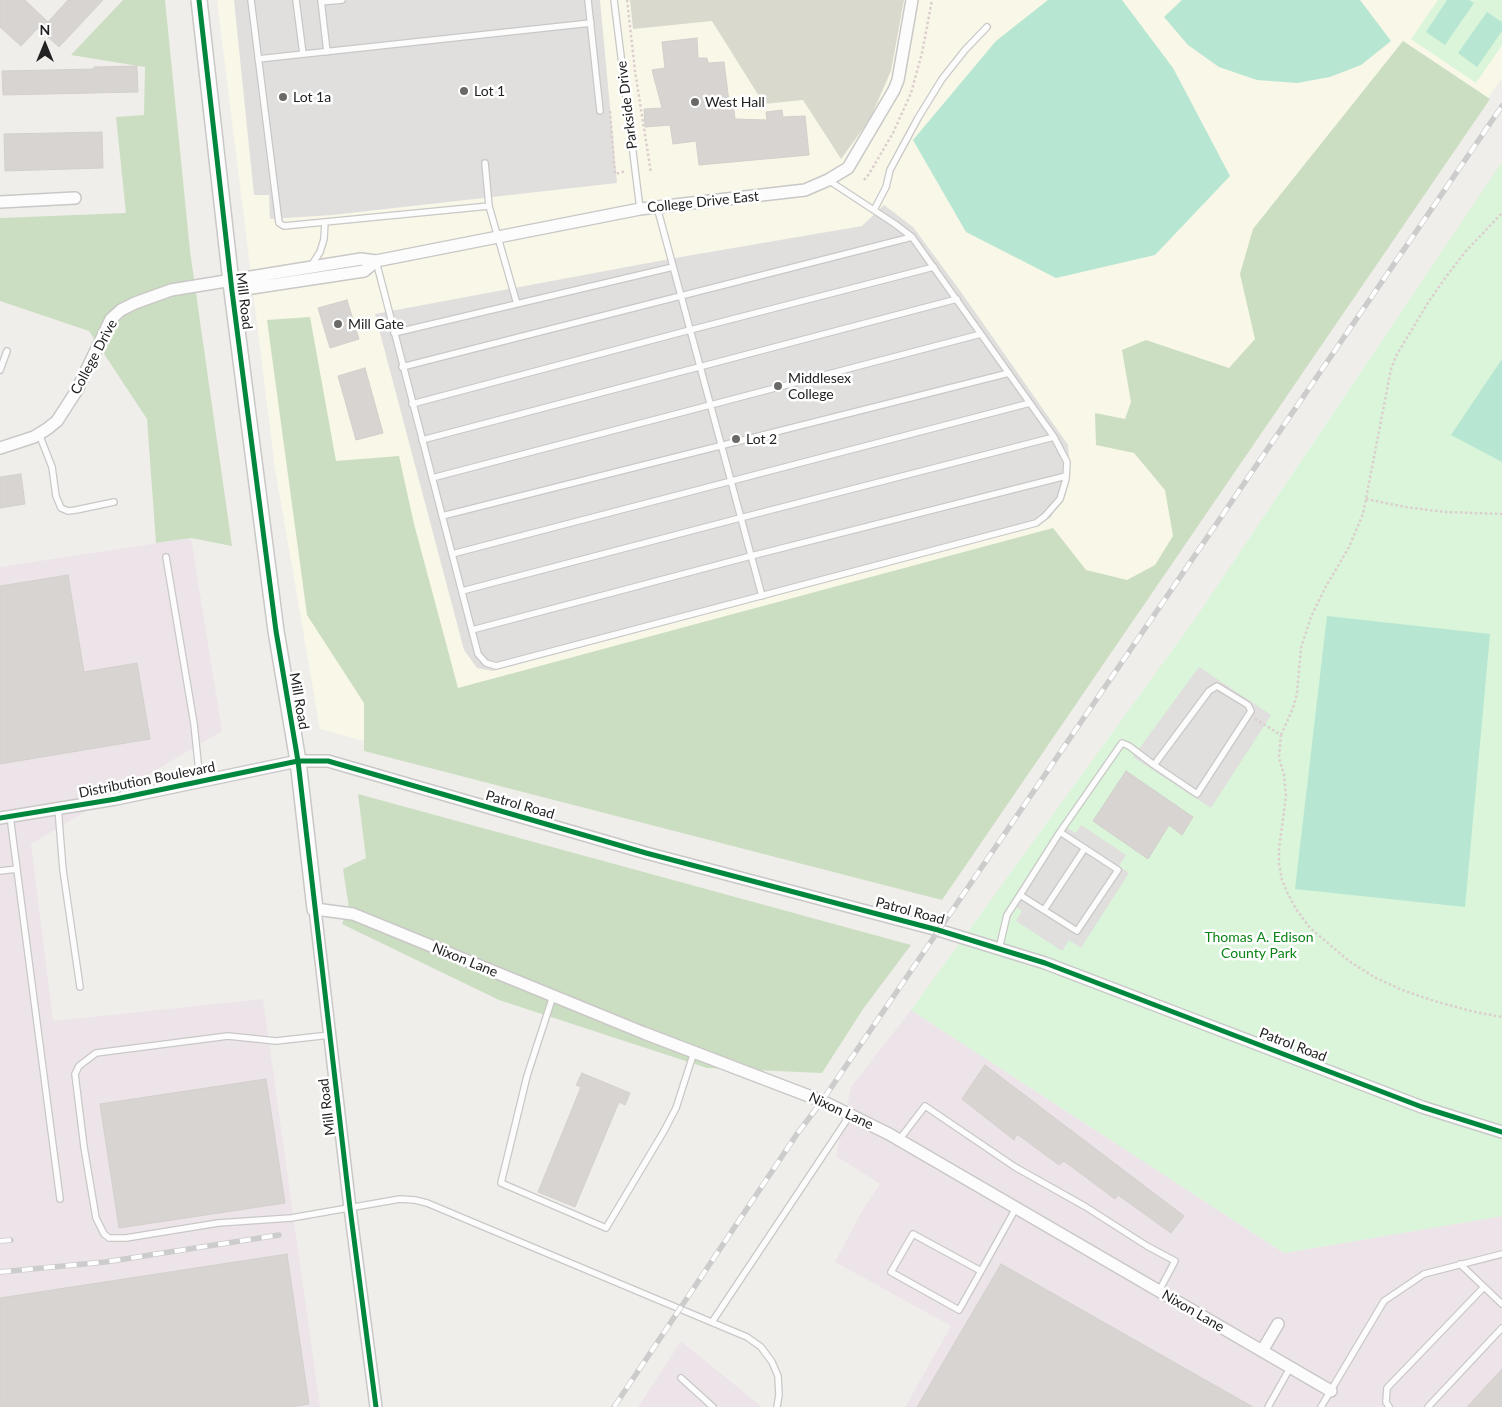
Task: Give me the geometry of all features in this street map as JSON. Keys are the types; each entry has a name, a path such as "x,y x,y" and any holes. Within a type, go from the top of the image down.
{"street":[{"name":"Mill Road","path":"199,0 231,285 276,631 298,761 350,1208 376,1407"},
{"name":"College Drive East","path":"231,285 311,266 361,259 376,261 640,209 805,190 828,180 848,168 894,90 898,80 912,0"},
{"path":"0,202 75,198"},
{"name":"College Drive East","path":"231,285 364,271 376,261"},
{"name":"College Drive","path":"0,448 39,434 57,421 77,390 111,319 116,315 135,303 171,290 231,285"},
{"name":"Distribution Boulevard","path":"5,817 116,799 298,761"},
{"name":"Patrol Road","path":"298,761 328,761 646,853 938,930 1045,963 1422,1107 1502,1132"},
{"name":"Nixon Lane","path":"315,909 352,914 553,996 822,1101 850,1114 899,1140 1331,1391"},
{"path":"1262,1351 1278,1324"}],"lane":[{"path":"251,0 279,223 284,226 489,206"},
{"path":"296,0 303,54"},
{"path":"327,52 321,1 342,0"},
{"path":"588,0 600,111"},
{"name":"Parkside Drive","path":"614,0 640,209"},
{"path":"258,59 591,23"},
{"path":"874,210 886,186 890,170 918,118 942,80 965,50 987,27"},
{"path":"485,163 489,206 517,304"},
{"path":"376,261 478,654 486,664 496,666 1036,523 1060,499 1066,476 1067,462 1054,438 912,236 828,180"},
{"path":"657,207 762,596"},
{"path":"311,266 320,252 324,239 325,222"},
{"path":"402,367 912,236"},
{"path":"341,262 343,274"},
{"path":"394,334 673,267"},
{"path":"412,404 934,267"},
{"path":"422,440 956,299"},
{"path":"432,478 981,334"},
{"path":"0,370 7,351"},
{"path":"442,516 1009,372"},
{"path":"452,554 1030,403"},
{"path":"39,434 52,467 56,496 61,508 68,511 114,502"},
{"path":"462,591 1054,438"},
{"path":"472,630 750,556 1066,476"},
{"path":"166,557 194,724 200,782"},
{"path":"999,949 1007,915 1060,832 1122,743 1129,746 1154,765 1197,794 1251,711 1248,705 1217,686 1209,691 1154,765"},
{"path":"58,808 63,870 80,987"},
{"path":"5,817 17,869 60,1199"},
{"path":"1020,895 1077,931 1118,870 1060,832"},
{"path":"1044,910 1085,848"},
{"path":"0,871 17,869"},
{"path":"553,996 527,1076 501,1182 606,1228 676,1108 694,1052"},
{"path":"330,1035 276,1041 228,1036 96,1053 79,1066 75,1074 84,1148 96,1218 104,1234 109,1238 126,1238 218,1223 291,1218 400,1199 427,1203 747,1337 760,1347 772,1362 778,1376 779,1395 777,1407"},
{"path":"899,1140 926,1106 1015,1167 1175,1261 1160,1291"},
{"path":"712,1322 850,1114"},
{"path":"981,1271 913,1234 891,1272 958,1310 981,1271 1016,1208"},
{"path":"1321,1407 1384,1301 1424,1274 1502,1254"},
{"path":"1460,1264 1502,1304"},
{"path":"1389,1407 1386,1402 1387,1388 1484,1288"},
{"path":"1428,1407 1502,1328"},
{"path":"1268,1407 1290,1368"},
{"path":"681,1378 713,1407"}],"path":[{"path":"627,0 650,173"},
{"path":"1502,212 1443,281 1396,356 1391,369 1366,499 1357,531 1311,617 1302,648 1297,693 1281,736 1279,758 1284,775 1286,796 1279,849 1279,864 1284,886 1296,909 1310,928 1349,961 1374,977 1402,990 1475,1012 1502,1016"},
{"path":"1366,499 1405,507 1445,512 1502,514"},
{"path":"1248,715 1281,736"}],"shaded area":[{"name":"Middlesex College","path":"217,0 1502,0 1502,78 942,900 320,729 275,468"},
{"name":"Lot 1","path":"234,0 600,0 617,183 332,215 270,219 269,195 254,195"},
{"path":"630,0 904,0 891,71 870,119 841,159 803,100 764,104 712,21 633,29"},
{"name":"Lot 2","path":"884,205 913,227 1068,445 1070,469 1065,496 1050,518 1034,527 493,671 477,668 464,650 375,314 675,258 862,226"},
{"path":"191,538 222,731 31,844 53,1021 263,999 320,1407 0,1407 0,567"},
{"path":"1199,667 1271,715 1211,808 1133,757"},
{"path":"1081,825 1126,855 1119,866 1129,873 1081,948 1069,940 1062,951 1016,921 1022,911 1014,905 1067,828 1076,833"},
{"path":"911,1010 1284,1253 1502,1216 1502,1407 905,1407 951,1326 835,1262 862,1211 880,1184 836,1156 851,1087"},
{"path":"681,1341 762,1407 638,1407"}],"green space":[{"path":"123,0 165,0 190,251 232,546 191,538 156,543 147,419 89,331 0,301 0,218 126,213 116,117 144,115 145,67 71,55"},
{"path":"1048,0 1122,0 1173,68 1230,176 1155,255 1056,278 966,232 913,140 996,41"},
{"path":"1182,0 1360,0 1391,41 1361,65 1330,77 1297,83 1257,80 1219,67 1188,45 1164,17"},
{"path":"1438,0 1502,0 1502,45 1476,83 1411,39"},
{"path":"1447,0 1469,0 1474,3 1445,45 1426,32"},
{"path":"1487,12 1502,22 1502,31 1477,67 1458,53"},
{"path":"1403,41 1490,99 942,900 364,751 364,703 307,615 267,320 310,317 336,461 399,456 414,524 458,688 1053,528 1086,570 1127,580 1155,565 1173,536 1165,490 1134,453 1096,445 1095,413 1125,419 1131,402 1122,350 1146,340 1229,368 1255,339 1240,274 1253,229"},
{"name":"Thomas A. Edison County Park","path":"1502,162 1502,1216 1284,1253 911,1010 1195,619"},
{"path":"1502,359 1502,462 1451,435"},
{"path":"1327,616 1490,634 1465,907 1295,889"},
{"path":"358,794 911,945 863,1009 822,1073 707,1068 499,1000 342,924 349,908 343,869 366,858"}],"building":[{"path":"0,0 25,0 48,22 68,0 103,0 59,47 38,28 21,46 0,27"},
{"name":"West Hall","path":"697,38 698,58 707,58 708,63 724,62 729,102 733,102 735,119 767,120 766,112 782,110 783,117 805,116 809,155 699,165 696,141 673,144 670,125 645,127 644,109 662,108 652,70 665,68 662,42"},
{"path":"137,66 138,92 3,95 2,71"},
{"path":"102,132 103,168 5,171 4,134"},
{"name":"Mill Gate","path":"347,300 359,339 330,348 318,308"},
{"path":"365,368 383,433 356,440 338,376"},
{"path":"21,474 25,504 0,508 0,477"},
{"path":"68,575 84,672 137,663 150,739 0,764 0,586"},
{"path":"1126,771 1193,817 1182,835 1169,825 1148,859 1093,821"},
{"path":"985,1065 1184,1216 1171,1233 1118,1195 1115,1199 1064,1161 1059,1165 1017,1134 1014,1140 962,1099"},
{"path":"582,1073 630,1093 625,1105 619,1102 575,1207 538,1192 581,1087 576,1085"},
{"path":"266,1079 285,1203 119,1228 100,1104"},
{"path":"287,1254 309,1404 292,1407 0,1407 0,1298"},
{"path":"1001,1264 1253,1407 917,1407"},
{"path":"1502,1369 1502,1407 1467,1407"}],"railway":[{"path":"614,1407 797,1134 822,1101 1502,106"},
{"path":"0,1272 105,1262 279,1235"},
{"path":"0,1241 11,1240"}],"cycle path":[{"path":"199,0 232,291 276,631 298,761 350,1208 376,1407"},
{"path":"0,818 116,799 298,761 328,761 646,853 938,930 1045,963 1422,1107 1502,1132"}],"place":[{"name":"Lot 1","path":"464,91"},
{"name":"Lot 1a","path":"283,97"},
{"name":"West Hall","path":"695,102"},
{"name":"Mill Gate","path":"338,324"},
{"name":"Middlesex College","path":"778,386"},
{"name":"Lot 2","path":"736,439"}]}
